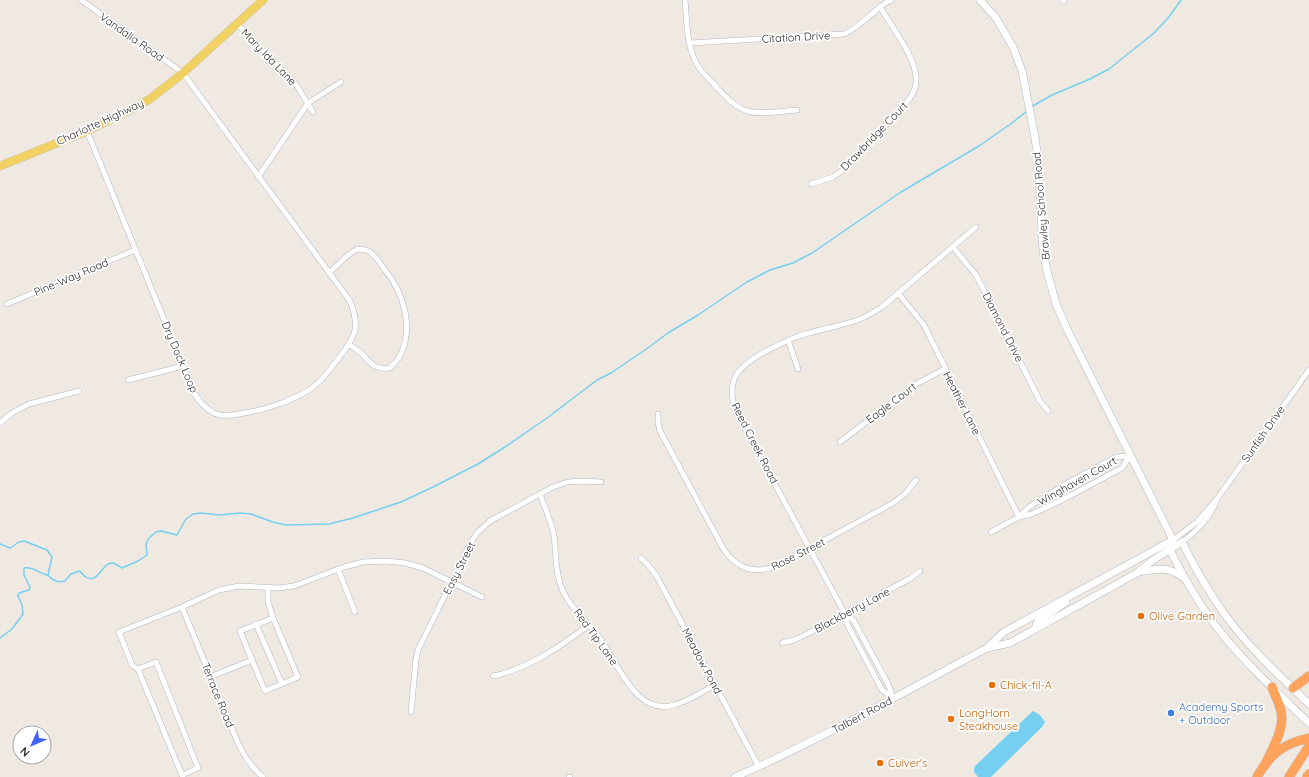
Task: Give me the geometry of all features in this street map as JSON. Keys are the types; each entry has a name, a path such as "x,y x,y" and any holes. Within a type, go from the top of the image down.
{"highway":[{"path":"1293,688 1309,676"},
{"path":"1265,765 1279,735 1282,723 1281,711 1272,687"},
{"path":"1257,777 1276,752 1286,745 1309,738"},
{"path":"1289,777 1309,746"}],"main road":[{"name":"Charlotte Highway","path":"0,166 87,131 150,99 183,73 263,0"},
{"name":"Brawley School Road","path":"980,0 996,18 1013,47 1022,71 1038,158 1043,251 1056,304 1066,329 1173,540"},
{"path":"1309,704 1253,649 1227,617 1203,582 1182,542 1173,540 1170,550 1203,608 1222,634 1243,658 1309,723"},
{"name":"Talbert Road","path":"735,777 759,767 893,699 987,648 1004,632 1173,540"},
{"name":"Sunfish Drive","path":"1170,550 1182,542"},
{"name":"Talbert Road","path":"987,648 1010,643 1137,573 1153,560 1170,550"},
{"path":"1137,573 1151,569 1164,569 1176,572 1186,580"},
{"path":"1036,628 1038,621 1089,586"}],"street":[{"name":"Vandalia Road","path":"81,0 183,73"},
{"path":"686,0 690,43 693,56 698,67 729,100 738,107 748,111 760,112 796,110"},
{"name":"Citation Drive","path":"690,43 844,34 860,25 880,7 891,0"},
{"name":"Drawbridge Court","path":"811,184 833,177 843,170 913,95 916,82 915,70 911,58 880,7"},
{"name":"Mary Ida Lane","path":"238,24 288,74 300,90 313,112"},
{"name":"Dry Dock Loop","path":"87,131 183,366 188,384 199,402 215,414 232,415 269,408 310,390 323,378 350,345 357,324 350,301 183,73"},
{"path":"258,177 308,103 341,82"},
{"name":"Reed Creek Road","path":"893,699 882,690 847,624 845,614 736,412 732,400 732,388 736,376 743,366 752,358 788,340 858,320 876,311 976,226"},
{"name":"Diamond Drive","path":"953,247 976,275 1040,401 1048,411"},
{"path":"329,273 348,255 357,249 369,251 391,277 399,292 405,310 406,326 404,343 399,357 390,368 381,369 372,365 362,354 350,345"},
{"name":"Pine-Way Road","path":"7,304 135,250"},
{"name":"Heather Lane","path":"898,293 921,321 1019,517"},
{"path":"788,340 798,369"},
{"path":"128,380 183,366"},
{"name":"Eagle Court","path":"840,442 916,384 945,369"},
{"name":"Sunfish Drive","path":"1173,540 1197,522 1217,499 1309,370"},
{"path":"0,423 12,413 29,404 79,391"},
{"name":"Rose Street","path":"658,414 660,431 724,550 732,560 742,567 753,570 766,570 777,566 893,503 905,494 916,480"},
{"name":"Winghaven Court","path":"1019,517 1029,507 1064,485 1116,457 1130,456"},
{"name":"Winghaven Court","path":"991,532 1019,517 1032,514 1062,500 1122,468 1130,456"},
{"name":"Easy Street","path":"411,712 418,650 470,544 482,529 490,521 553,487 568,482 601,482"},
{"name":"Red Tip Lane","path":"540,494 553,532 560,583 568,599 606,648 630,687 638,696 647,702 660,706 672,706 684,702 715,685"},
{"name":"Sunfish Drive","path":"1182,542 1194,534 1203,523 1213,510 1217,499"},
{"name":"Meadow Pond","path":"641,558 656,575 759,767"},
{"path":"138,669 156,662 198,768 183,776 138,669 132,665 119,632 182,607 219,590 239,586 278,588 294,586 338,569 363,562 386,561 405,563 423,568 482,597"},
{"path":"338,569 355,612"},
{"name":"Blackberry Lane","path":"782,643 805,635 911,578 920,571"},
{"path":"268,588 268,602 273,618 298,677 265,691 240,631 273,618"},
{"name":"Terrace Road","path":"182,607 245,758 254,770 263,777"},
{"name":"Reed Creek Road","path":"845,614 854,621 889,686 893,699"},
{"path":"256,624 282,684"},
{"path":"493,676 510,671 546,654 589,625"},
{"path":"210,676 252,660"}],"water":[{"path":"1033,711 1040,715 1045,722 1042,727 991,777 978,777 974,772 975,766"}],"waterway":[{"path":"1031,107 1052,95 1090,79 1109,69 1154,33 1169,17 1181,0"},
{"path":"0,638 12,629 23,614 22,605 18,596 19,593 29,590 30,587 24,575 24,568 34,569 48,575 58,582 65,581 71,574 79,571 90,579 97,576 109,564 113,563 122,568 138,561 147,555 146,544 149,538 156,532 161,531 177,535 186,519 193,514 201,513 219,515 240,513 251,514 286,525 329,524 353,518 401,502 478,464 547,418 597,380 611,373 668,333 747,282 770,270 793,263 812,253 901,192 979,146 1027,111"},
{"path":"0,544 10,548 19,542 24,541 47,550 52,557 48,575"}],"place":[{"name":"Olive Garden","path":"1141,616"},
{"name":"Chick-fil-A","path":"992,685"},
{"name":"Academy Sports + Outdoor","path":"1171,713"},
{"name":"LongHorn Steakhouse","path":"951,719"},
{"name":"Culver's","path":"880,763"}]}
